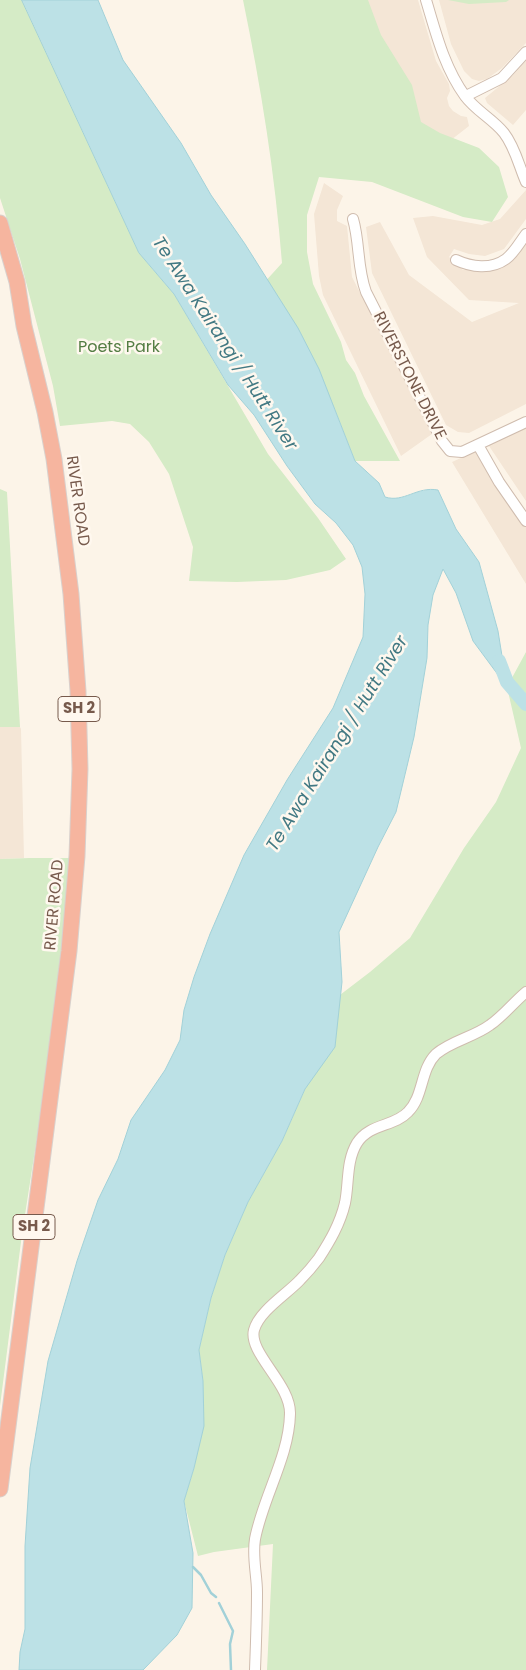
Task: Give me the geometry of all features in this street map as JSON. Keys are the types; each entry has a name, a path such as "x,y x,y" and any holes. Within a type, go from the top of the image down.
{"highway":[{"name":"RIVER ROAD","path":"0,227 17,282 24,326 45,412 54,459 66,551 78,691 80,778 77,856 68,960 0,1489"},
{"name":"RIVER ROAD","path":"0,262 24,326"}],"street":[{"path":"426,0 440,48 455,80 478,111 502,131 507,138 526,182"},
{"path":"466,96 502,78 526,52"},
{"name":"RIVERSTONE DRIVE","path":"353,219 366,292 434,426 450,451 462,452 526,422"},
{"path":"456,260 466,264 481,266 498,263 510,255 526,234"},
{"path":"478,445 499,482 526,521"},
{"path":"255,1670 257,1592 255,1541 265,1500 286,1444 290,1426 288,1398 255,1344 253,1333 256,1322 301,1280 314,1264 339,1224 345,1202 350,1161 356,1145 363,1135 408,1113 416,1102 428,1064 437,1053 490,1025 526,992"}],"shaded area":[{"path":"354,0 418,0 436,61 449,84 450,91 447,98 449,106 461,116 467,117 469,126 451,140 413,124"},
{"path":"439,0 526,0 526,43 502,68 487,79 479,81 472,79 464,71 451,44"},
{"path":"526,61 526,110 513,125 487,103 485,98 513,75"},
{"path":"324,183 343,196 337,210 337,221 347,226 352,277 432,434 401,456 323,295 319,276 314,214"},
{"path":"526,190 526,219 504,249 485,256 469,254 454,249 449,257 463,270 495,267 526,237 526,404 469,433 458,432 446,425 372,273 366,227 380,222 409,275 472,322 519,303 469,300 427,257 413,218 433,216 482,225 500,219"},
{"path":"526,424 526,501 489,446 491,440"},
{"path":"476,451 526,523 526,584 452,462"},
{"path":"0,727 20,727 21,729 24,858 0,859"}],"green space":[{"name":"Poets Park","path":"0,0 22,0 139,253 174,294 268,454 318,518 346,559 330,570 286,580 189,581 193,547 169,474 149,442 130,424 112,421 60,426 53,386 20,259 0,198"},
{"path":"243,0 368,0 381,35 412,85 421,122 440,133 479,148 499,167 508,197 492,222 463,217 372,182 319,177 307,215 307,252 313,284 341,342 346,360 355,373 364,396 400,461 355,461 335,410 262,285 282,263 267,131"},
{"path":"448,0 509,0 506,2 469,4"},
{"path":"0,489 7,492 20,727 0,727"},
{"path":"526,652 526,1670 267,1670 273,1544 198,1556 184,1501 194,1468 203,1381 199,1350 211,1298 225,1255 248,1202 282,1141 322,1051 336,998 410,938 464,848 496,802 521,748 507,687"},
{"path":"70,858 61,961 42,1105 22,1234 0,1406 0,859"}],"water":[{"name":"Te Awa Kairangi / Hutt River","path":"22,0 98,0 123,60 181,143 211,195 245,244 298,328 319,369 355,461 379,483 385,497 398,498 424,490 438,490 456,529 479,562 498,631 507,687 473,641 456,593 443,569 433,595 428,625 427,658 414,737 396,812 339,932 342,982 335,1047 305,1089 282,1141 248,1202 225,1255 211,1298 199,1350 203,1381 204,1426 184,1501 193,1553 192,1608 177,1635 143,1670 19,1670 20,1652 25,1629 25,1546 30,1468 48,1361 77,1261 98,1200 118,1159 131,1120 165,1070 180,1040 184,1010 194,977 210,934 244,855 287,780 333,708 363,637 365,594 362,567 353,545 336,523 315,504 287,466 254,415 228,385 174,294 139,253"}],"waterway":[{"path":"499,661 507,682 526,704"},
{"path":"193,1567 201,1575 211,1593 216,1597"},
{"path":"219,1603 233,1631 230,1644 231,1670"}]}
